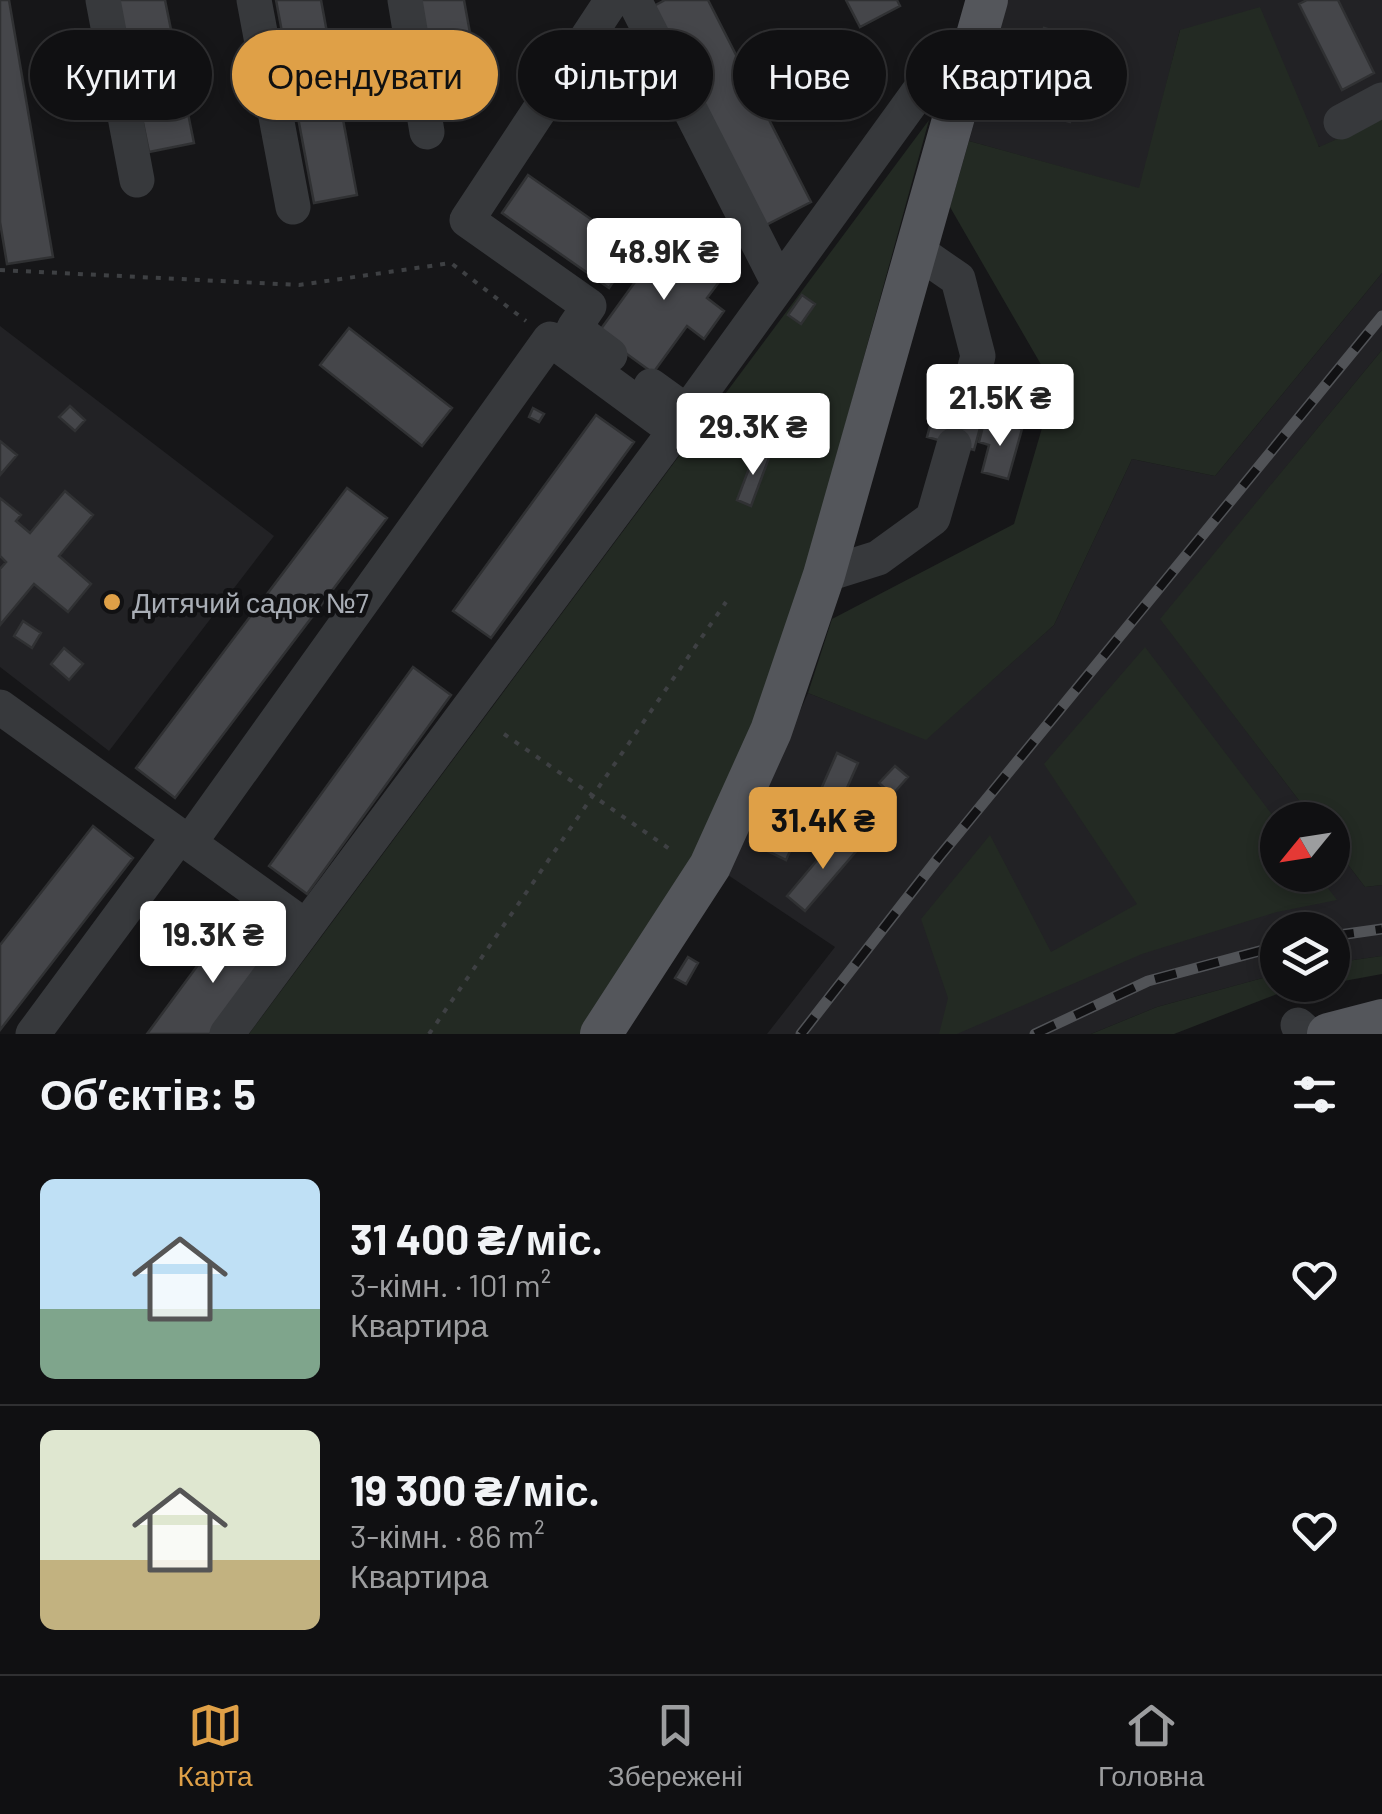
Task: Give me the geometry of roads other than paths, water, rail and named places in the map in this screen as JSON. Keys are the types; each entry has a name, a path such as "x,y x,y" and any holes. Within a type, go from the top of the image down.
{"main road":[{"path":"978,30 987,0"},
{"path":"602,1034 710,866 772,731 824,575 952,120"},
{"path":"1328,1034 1382,1020"}],"lane":[{"path":"103,0 138,180"},
{"path":"254,0 293,208"},
{"path":"405,0 428,132"},
{"path":"612,0 467,220 589,306 574,328 687,412 906,109"},
{"path":"634,0 780,284"},
{"path":"1341,122 1382,100"},
{"path":"824,575 878,558 934,518 978,356 958,278 916,250"},
{"path":"33,1034 185,838 550,338 674,432 228,1034"},
{"path":"0,707 306,927"}],"railway":[{"path":"801,1034 939,857 1382,316"},
{"path":"1350,933 1382,929"},
{"path":"1035,1034 1148,981 1260,951"}],"place":[{"name":"Дитячий садок №7","path":"112,602"}]}
